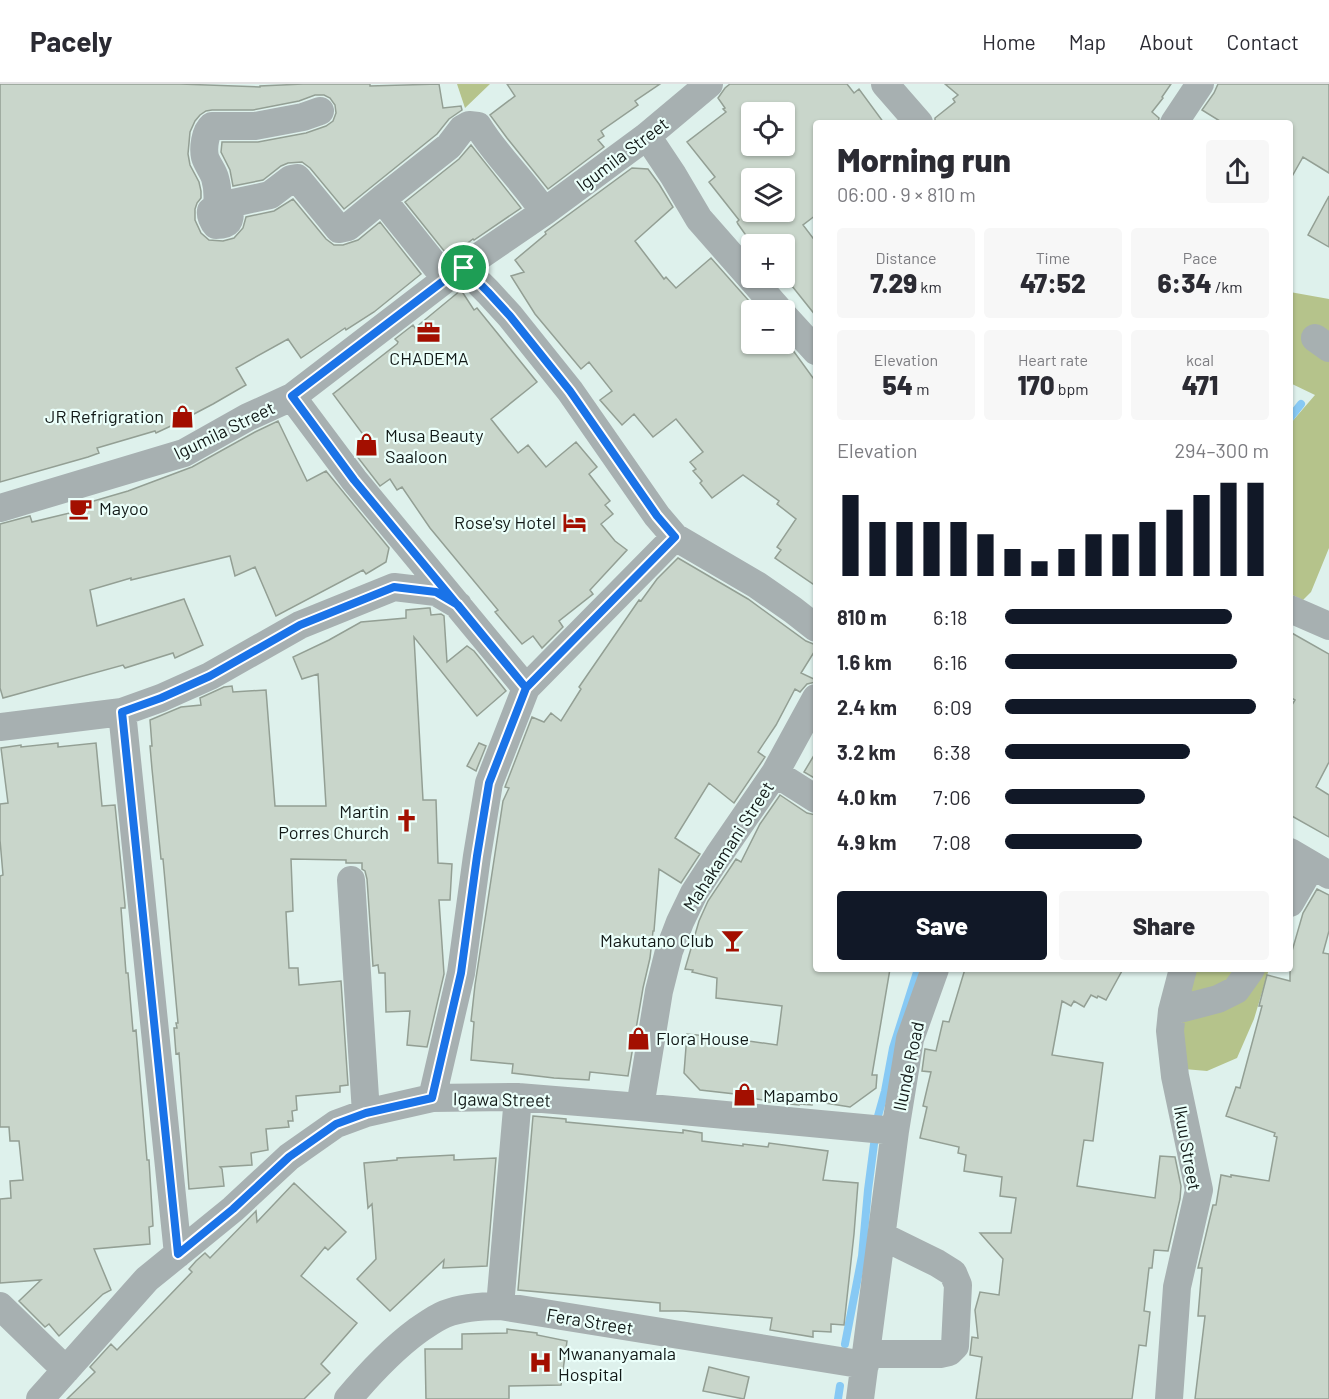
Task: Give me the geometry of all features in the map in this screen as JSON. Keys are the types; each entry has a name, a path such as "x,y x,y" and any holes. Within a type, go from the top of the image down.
{"street":[{"name":"Igumila Street","path":"0,508 184,453 248,417 292,396 455,274 647,136 709,84"},
{"path":"885,84 916,120"},
{"path":"1176,120 1200,84"},
{"path":"320,111 303,117 255,126 212,126 209,129 205,139 205,157 217,188 218,207 210,213 216,225 229,221 230,205 233,203 270,195 295,178 300,180 339,229 348,227 455,141 462,129 469,124 478,126 492,148 544,212"},
{"path":"647,136 699,219 770,300"},
{"path":"382,199 455,274 488,292 510,316 570,391 657,516 675,537 757,585 813,626"},
{"path":"795,328 813,348"},
{"path":"292,396 354,480 526,688"},
{"path":"432,1098 461,973 489,783 526,688 675,537"},
{"path":"0,727 122,712 161,698 210,676 300,625 394,587 436,592 458,605"},
{"path":"1293,610 1329,626"},
{"name":"Mahakamani Street","path":"640,1107 659,991 669,951 680,922 694,892 775,773 813,703"},
{"path":"122,712 178,1254"},
{"path":"775,773 813,797"},
{"path":"1293,897 1310,864"},
{"path":"351,880 366,1113"},
{"name":"Ilunde Road","path":"860,1399 895,1131 910,1039 934,972"},
{"name":"Ikuu Street","path":"1169,1399 1178,1287 1199,1190 1175,1076 1170,1032 1172,1011 1183,972"},
{"path":"1172,1011 1218,999 1236,990 1249,972"},
{"path":"500,1306 518,1097"},
{"name":"Igawa Street","path":"40,1399 147,1279 233,1209 289,1157 336,1124 366,1113 432,1098 518,1097 895,1131"},
{"name":"Fera Street","path":"348,1399 398,1345 443,1315 478,1306 500,1306 865,1359 949,1352 956,1346 958,1286 954,1273 882,1236"},
{"path":"0,1306 66,1370"}],"green space":[{"path":"457,84 490,84 465,108"},
{"path":"1293,293 1329,299 1329,548 1311,592 1303,600 1293,595 1293,421 1315,395 1293,384"},
{"path":"1190,972 1268,972 1254,1019 1237,1058 1207,1071 1184,1069 1179,1040"}],"building":[{"path":"0,84 180,84 260,87 303,84 370,84 370,86 439,84 443,108 461,106 462,110 449,119 437,134 344,209 310,168 302,162 281,166 263,180 233,186 230,170 221,152 222,142 258,142 306,133 326,126 333,121 336,113 335,105 330,98 315,95 299,101 253,110 212,110 200,115 190,132 188,154 201,191 201,198 195,209 195,220 201,233 209,240 223,241 234,238 243,228 246,217 274,211 293,199 326,239 334,245 343,245 358,240 380,222 421,274 374,312 346,330 345,328 301,358 288,339 236,368 246,385 173,425 156,433 155,431 97,448 99,453 88,457 0,482"},
{"path":"507,84 660,84 635,101 638,105 601,131 604,136 598,140 604,147 548,189 490,115 515,96"},
{"path":"730,84 847,84 854,93 859,89 882,120 813,120 813,217 803,225 813,238 813,312 794,288 795,234 745,234 737,222 739,220 709,182 715,177 687,142 726,112 723,109 725,108 718,98"},
{"path":"945,84 1171,84 1152,112 1159,120 935,120 955,102 953,99 958,95"},
{"path":"1218,84 1329,84 1329,173 1303,157 1293,175 1293,120 1218,120 1202,110"},
{"path":"471,145 521,208 449,257 405,202 459,159"},
{"path":"632,168 648,169 673,207 635,241 664,279 666,277 676,288 711,258 748,300 741,300 741,354 795,353 813,378 813,584 775,558 781,550 777,547 796,519 777,504 779,501 743,475 712,498 700,483 702,481 693,471 696,469 690,462 703,452 676,419 653,437 634,414 622,425 600,400 612,391 589,362 581,369 535,314 511,276 524,272 515,260 546,234 545,232"},
{"path":"1329,196 1329,247 1308,235"},
{"path":"461,290 474,310 477,308 537,382 491,419 518,453 528,445 546,467 576,442 597,467 589,474 610,501 605,505 613,514 601,524 615,541 627,550 590,590 593,594 559,621 563,627 542,648 533,636 522,644 495,612 498,610 430,528 402,487 397,490 390,479 380,486 356,455 363,451 357,443 365,437 333,394 397,344 395,339 413,325 415,328"},
{"path":"278,421 307,481 326,471 389,548 386,562 366,574 363,570 276,616 255,567 235,576 230,556 131,580 131,578 90,590 97,626 184,599 203,645 175,658 173,653 125,668 123,665 3,698 0,688 0,524 30,516 32,522 74,512 73,507 128,491 192,467"},
{"path":"678,558 748,599 813,644 813,654 801,673 813,679 813,683 807,684 800,692 795,689 776,725 758,752 765,757 734,803 709,783 675,838 700,854 681,883 659,869 650,958 628,1076 590,1072 589,1080 554,1078 512,1073 513,1064 471,1060 474,1022 471,1021 475,985 503,801 509,788 505,787 532,717 544,722 551,713 561,721 581,689 579,687 639,600 641,601 657,579"},
{"path":"430,608 431,615 444,616 447,662 467,646 474,651 506,691 477,716 414,637 423,800 436,800 438,863 452,864 450,900 439,900 444,974 427,1047 407,1045 410,1011 386,1012 385,973 379,973 378,965 373,966 367,879 362,863 346,863 346,860 291,859 293,911 286,912 289,968 298,968 299,985 341,981 348,1085 340,1086 340,1092 296,1096 297,1110 292,1111 293,1121 288,1121 289,1127 266,1129 268,1150 251,1153 252,1165 220,1167 224,1186 189,1189 179,1053 176,1054 174,1028 177,1028 176,1023 178,1023 152,769 150,720 181,707 201,705 200,698 224,687 232,686 233,692 266,690 275,806 326,806 318,674 302,679 293,657 361,622 406,618 406,610"},
{"path":"1293,634 1329,654 1329,762 1316,787 1329,795 1329,837 1293,817 1293,703 1295,700 1293,699"},
{"path":"58,743 58,747 96,743 102,806 115,805 125,905 125,908 121,908 126,973 128,973 133,1031 136,1030 153,1226 149,1227 150,1244 94,1249 111,1290 103,1294 59,1336 49,1324 45,1327 19,1301 41,1280 0,1283 0,1199 11,1198 10,1181 23,1180 19,1141 10,1141 9,1127 0,1127 0,876 3,875 0,804 8,803 1,748"},
{"path":"479,743 486,746 476,771 467,766"},
{"path":"813,757 813,777 804,772"},
{"path":"780,795 807,813 813,814 813,972 889,972 872,1075 877,1075 876,1088 850,1107 812,1101 812,1105 767,1102 735,1094 700,1090 684,1073 687,1034 777,1045 782,1006 716,998 717,978 685,969 699,921 708,901 736,859 741,862 760,824"},
{"path":"1317,889 1329,895 1329,931 1323,953 1329,954 1329,1399 1195,1399 1205,1316 1198,1316 1202,1268 1198,1268 1213,1205 1216,1205 1221,1175 1269,1181 1277,1137 1274,1136 1275,1133 1226,1116 1236,1087 1240,1088 1262,1006 1259,1006 1267,975 1290,981 1290,972 1293,972 1293,948 1303,913"},
{"path":"964,972 1121,972 1106,1000 1091,995 1084,1007 1074,1001 1071,1006 1062,1001 1052,1055 1103,1063 1093,1141 1084,1140 1077,1186 1155,1198 1160,1156 1175,1157 1181,1186 1180,1199 1168,1251 1154,1250 1152,1268 1149,1268 1144,1311 1150,1312 1146,1346 1139,1345 1132,1399 976,1399 982,1357 970,1355 972,1337 978,1338 975,1310 980,1292 999,1295 1003,1259 980,1233 1011,1233 1016,1198 1000,1196 1002,1177 964,1171 966,1155 958,1153 959,1147 920,1138 927,1107 923,1106 931,1072 922,1071 925,1049 936,1051 943,1021 949,1022"},
{"path":"533,1116 566,1119 566,1122 683,1133 683,1130 702,1133 702,1141 743,1146 743,1144 768,1147 769,1143 828,1151 823,1180 858,1183 844,1325 831,1324 831,1332 813,1331 813,1337 770,1330 772,1318 660,1311 660,1303 518,1290"},
{"path":"454,1155 454,1160 496,1158 487,1266 443,1268 444,1260 390,1311 357,1279 376,1259 372,1204 368,1208 364,1163 397,1160 397,1158"},
{"path":"294,1183 346,1232 328,1250 325,1247 301,1276 357,1323 321,1364 330,1373 304,1399 67,1399 95,1372 90,1367 111,1344 117,1350 192,1272 189,1269 196,1261 205,1253 210,1258 256,1211 257,1222"},
{"path":"507,1329 537,1333 537,1335 567,1341 561,1385 509,1386 509,1399 426,1399 425,1349 462,1349 462,1334 507,1333"},
{"path":"709,1367 749,1377 744,1399 703,1391"}],"waterway":[{"path":"1293,414 1301,404"},
{"path":"878,1116 893,1048 917,972"},
{"path":"845,1344 862,1256 874,1144"},
{"path":"838,1399 840,1386"}],"place":[{"name":"CHADEMA","path":"429,332"},
{"name":"JR Refrigration","path":"182,416"},
{"name":"Musa Beauty Saaloon","path":"367,445"},
{"name":"Mayoo","path":"81,508"},
{"name":"Rose'sy Hotel","path":"574,522"},
{"name":"Martin Porres Church","path":"407,821"},
{"name":"Makutano Club","path":"732,940"},
{"name":"Flora House","path":"638,1038"},
{"name":"Mapambo","path":"745,1095"},
{"name":"Mwananyamala Hospital","path":"540,1363"}],"route":[{"path":"464,268 446,279 292,396 354,480 458,605 526,688 489,783 461,973 432,1098 366,1113 336,1124 289,1157 233,1209 178,1254 122,712 161,698 210,676 300,625 394,587 436,592 458,605 492,646 526,688 675,537 657,516 570,391 510,316 464,268"}]}
